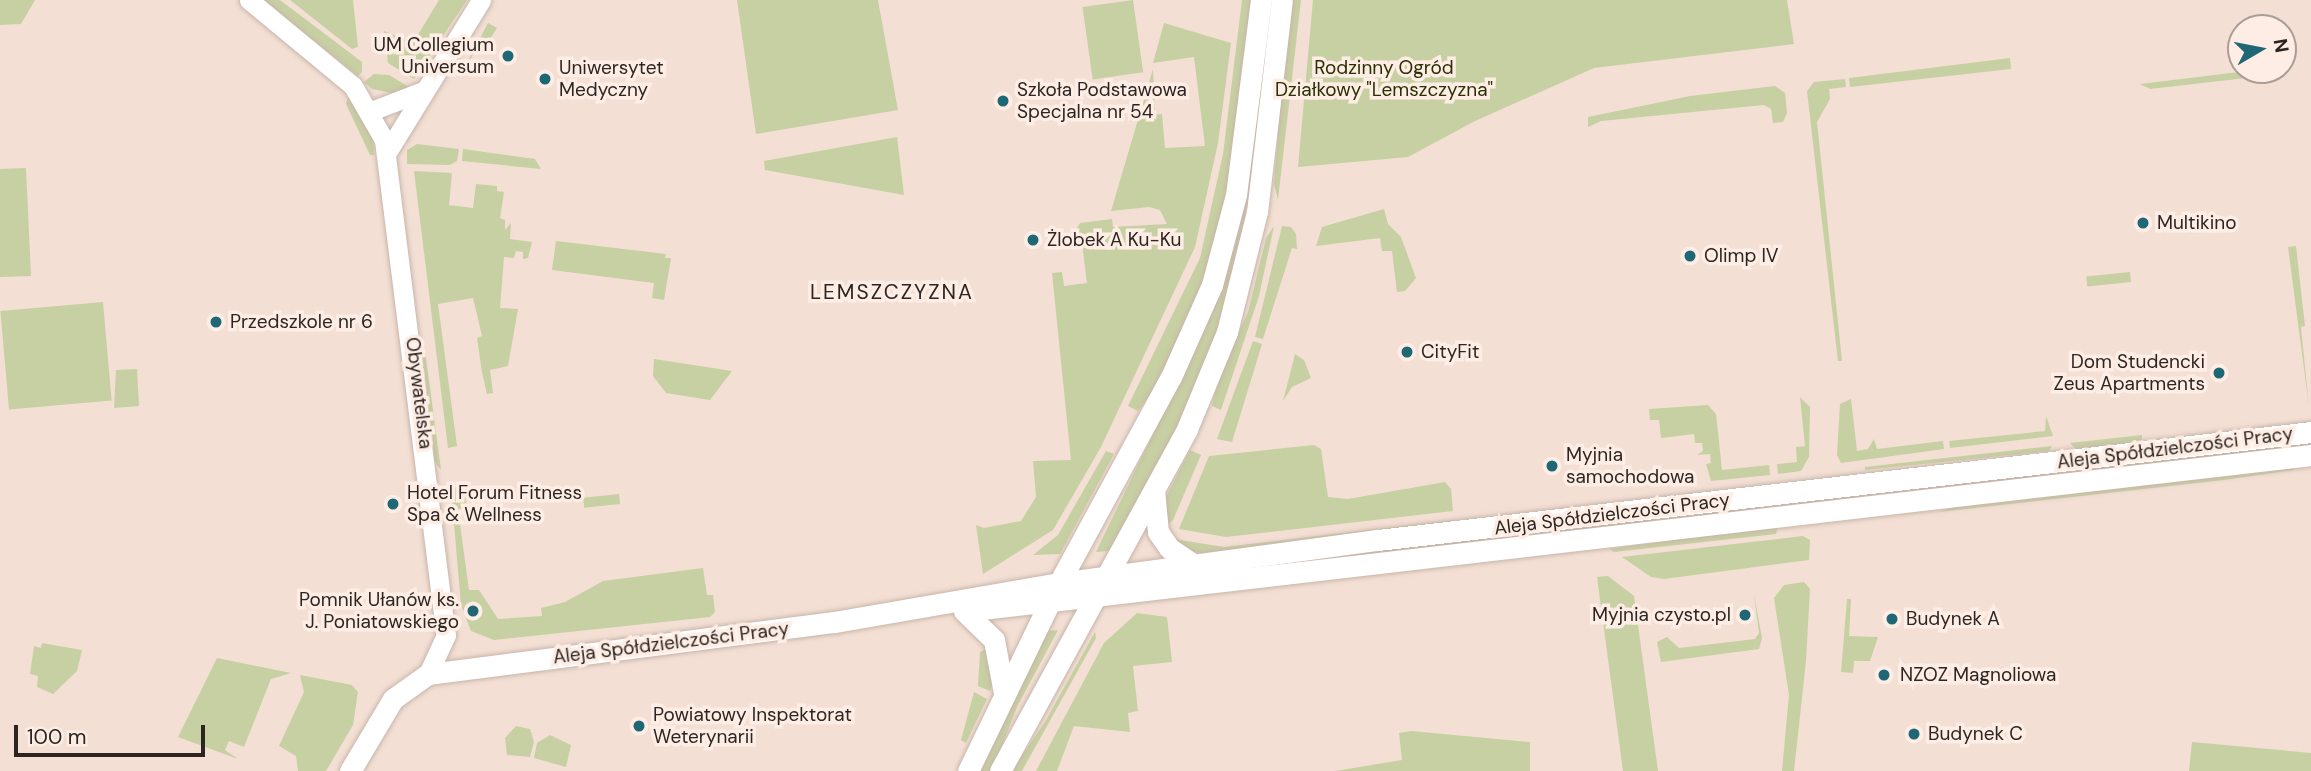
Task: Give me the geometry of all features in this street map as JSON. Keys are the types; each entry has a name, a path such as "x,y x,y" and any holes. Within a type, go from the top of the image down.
{"main road":[{"path":"968,771 1059,583 1171,377 1212,285 1236,195 1261,0"},
{"path":"1000,771 1198,407 1237,303 1257,212 1282,0"},
{"name":"Aleja Spółdzielczości Pracy","path":"428,674 915,610 1105,576 1197,566 1378,540 2311,432"},
{"name":"Aleja Spółdzielczości Pracy","path":"915,610 964,611 1093,599 2311,455"},
{"path":"1154,488 1158,532 1169,548 1197,566"},
{"path":"964,611 994,640 1000,653 1004,695"},
{"path":"350,771 393,699 428,674"}],"street":[{"name":"Obywatelska","path":"249,0 341,74 371,111 386,154 446,635 428,674"},
{"path":"386,154 481,0"},
{"path":"371,111 423,91"},
{"path":"371,111 388,116 411,112"}],"green space":[{"path":"0,0 35,0 21,24 0,25"},
{"path":"263,0 280,0 362,62 362,72 358,76"},
{"path":"290,0 353,0 358,47 352,49"},
{"path":"439,0 467,0 414,79 388,63 384,31 413,43"},
{"path":"737,0 878,0 898,110 756,134"},
{"path":"1133,0 1143,72 1093,79 1082,7"},
{"path":"1242,0 1253,0 1237,147 1207,275 1162,378 1138,411 1128,406 1200,258 1223,154"},
{"path":"1289,0 1301,0 1278,200 1274,184"},
{"name":"Rodzinny Ogród Działkowy \"Lemszczyzna\"","path":"1313,0 1787,0 1794,44 1594,68 1475,121 1408,157 1298,167"},
{"path":"488,23 497,28 480,55 475,52 463,70"},
{"path":"1164,23 1231,43 1218,143 1195,247 1101,447 1053,530 983,574 976,525 984,528 1021,521 1036,497 1033,461 1071,460 1052,273 1062,272 1064,286 1087,283 1081,236 1076,230 1080,223 1112,219 1113,227 1167,224 1160,210 1149,207 1111,211 1153,69 1155,115 1162,114 1165,148 1205,146 1194,57 1153,63"},
{"path":"2010,58 2011,69 1850,87 1849,78"},
{"path":"2227,73 2227,80 2150,89 2140,84"},
{"path":"374,74 389,75 409,87 392,93 372,89 364,82"},
{"path":"1845,79 1846,87 1829,89 1830,99 1817,122 1842,361 1838,361 1807,91 1814,82"},
{"path":"1775,86 1785,93 1787,113 1783,122 1773,123 1771,109 1764,105 1601,121 1588,127 1588,117 1690,96"},
{"path":"348,97 373,140 374,155 370,155 346,104"},
{"path":"897,137 904,195 765,170 764,161"},
{"path":"417,144 459,149 457,161 450,165 407,164 407,150"},
{"path":"463,149 535,159 541,169 462,161"},
{"path":"26,168 31,276 0,277 0,169"},
{"path":"414,171 452,173 449,205 473,208 476,184 497,186 497,191 504,192 500,218 505,220 505,230 511,223 510,239 532,242 528,258 523,259 523,252 516,251 514,258 504,257 500,308 518,309 508,366 490,370 493,393 487,394 482,372 477,338 482,336 473,298 438,304 457,446 448,448"},
{"path":"1242,207 1250,217 1238,272 1194,398 1109,551 1096,552 1177,384"},
{"path":"1384,209 1388,224 1401,237 1416,278 1405,291 1397,292 1392,251 1382,251 1380,238 1316,246 1322,227"},
{"path":"1274,226 1259,296 1221,410 1212,406 1217,381 1248,312 1266,238"},
{"path":"1282,226 1291,227 1296,234 1297,249 1292,248 1263,339 1255,337"},
{"path":"556,241 666,254 665,258 671,258 664,300 652,298 654,283 552,270"},
{"path":"2296,246 2305,326 2301,327 2309,407 2288,247"},
{"path":"2130,272 2131,282 2087,287 2086,277"},
{"path":"103,302 112,401 9,410 0,311"},
{"path":"1253,341 1262,344 1232,442 1217,439"},
{"path":"421,351 425,351 441,470 435,462"},
{"path":"1295,354 1304,360 1311,378 1292,387 1283,401"},
{"path":"654,359 732,371 710,400 666,393 653,376"},
{"path":"137,369 139,406 114,408 116,370"},
{"path":"1800,397 1810,407 1809,457 1801,471 1778,474 1777,464 1797,462 1796,447 1805,446"},
{"path":"1851,399 1857,451 1868,449 1874,439 1877,449 1943,441 1944,449 1841,463 1837,455 1840,404"},
{"path":"1708,405 1716,414 1722,470 1769,465 1770,475 1711,481 1706,464 1711,463 1710,454 1697,455 1703,451 1702,443 1695,443 1694,434 1661,438 1659,420 1650,420 1649,409"},
{"path":"2046,416 2053,436 1950,448 1949,441 2045,431"},
{"path":"2142,435 2142,440 2125,446 2076,449 2070,443"},
{"path":"2290,443 2291,450 1963,486 2050,471"},
{"path":"1314,445 1321,449 1328,497 1348,499 1445,482 1451,489 1453,511 1226,537 1179,529 1209,456"},
{"path":"2052,446 2049,451 1865,470 1865,467"},
{"path":"1190,450 1201,455 1173,520 1166,526 1165,499"},
{"path":"1106,451 1114,454 1060,554 1033,555 1058,535"},
{"path":"2293,465 2294,470 2224,480 1939,512 1962,504"},
{"path":"459,488 464,491 467,507 458,509 469,590 479,590 498,619 542,616 541,608 565,602 603,581 703,568 707,595 713,595 715,612 710,617 494,640 471,631 461,605 451,489"},
{"path":"619,494 620,504 584,508 583,498"},
{"path":"1775,504 1575,533 1273,566 1350,553"},
{"path":"1456,520 1452,524 1202,553 1192,552 1174,539 1224,547"},
{"path":"1778,525 1776,534 1614,552 1609,549"},
{"path":"1803,536 1810,540 1809,560 1664,579 1651,577 1622,557"},
{"path":"1608,576 1634,596 1658,771 1623,771 1597,577"},
{"path":"1804,582 1810,589 1806,661 1794,771 1782,771 1789,695 1774,598 1784,585"},
{"path":"1754,594 1762,638 1759,649 1661,662 1657,642 1667,637 1679,648 1755,639 1759,633"},
{"path":"1847,599 1851,599 1849,636 1878,637 1870,661 1854,661 1853,673 1841,672"},
{"path":"1137,613 1167,617 1172,662 1133,666 1138,711 1128,713 1130,732 1074,726 1057,771 1036,771 1104,643"},
{"path":"1058,630 1017,707 992,771 977,771 1046,631"},
{"path":"1095,632 1096,638 1022,771 1011,771 1045,722"},
{"path":"42,643 82,650 77,671 53,694 37,687 38,676 30,674 34,646 41,648"},
{"path":"991,647 994,680 990,691 978,686 980,652"},
{"path":"217,658 291,673 271,679 244,747 229,741 225,750 238,759 178,737"},
{"path":"300,675 352,685 358,692 353,725 326,771 298,771 296,756 279,746 304,692"},
{"path":"974,692 987,699 966,743 961,740"},
{"path":"516,726 530,729 534,742 530,757 507,755 505,738"},
{"path":"1411,731 1530,742 1530,771 1335,771 1402,760 1399,733"},
{"path":"550,735 571,745 566,767 534,758 537,743"},
{"path":"2192,742 2311,753 2311,771 2189,771"}],"place":[{"name":"UM Collegium Universum","path":"508,56"},
{"name":"Uniwersytet Medyczny","path":"545,79"},
{"name":"Szkoła Podstawowa Specjalna nr 54","path":"1003,101"},
{"name":"Multikino","path":"2143,223"},
{"name":"Żlobek A Ku-Ku","path":"1033,240"},
{"name":"Olimp IV","path":"1690,256"},
{"name":"Przedszkole nr 6","path":"216,322"},
{"name":"CityFit","path":"1407,352"},
{"name":"Dom Studencki Zeus Apartments","path":"2219,373"},
{"name":"Myjnia samochodowa","path":"1552,466"},
{"name":"Hotel Forum Fitness Spa & Wellness","path":"393,504"},
{"name":"Pomnik Ułanów ks. J. Poniatowskiego","path":"473,611"},
{"name":"Myjnia czysto.pl","path":"1745,615"},
{"name":"Budynek A","path":"1892,619"},
{"name":"NZOZ Magnoliowa","path":"1884,675"},
{"name":"Powiatowy Inspektorat Weterynarii","path":"639,726"},
{"name":"Budynek C","path":"1914,734"}],"district":[{"name":"LEMSZCZYZNA","path":"892,292"}]}
